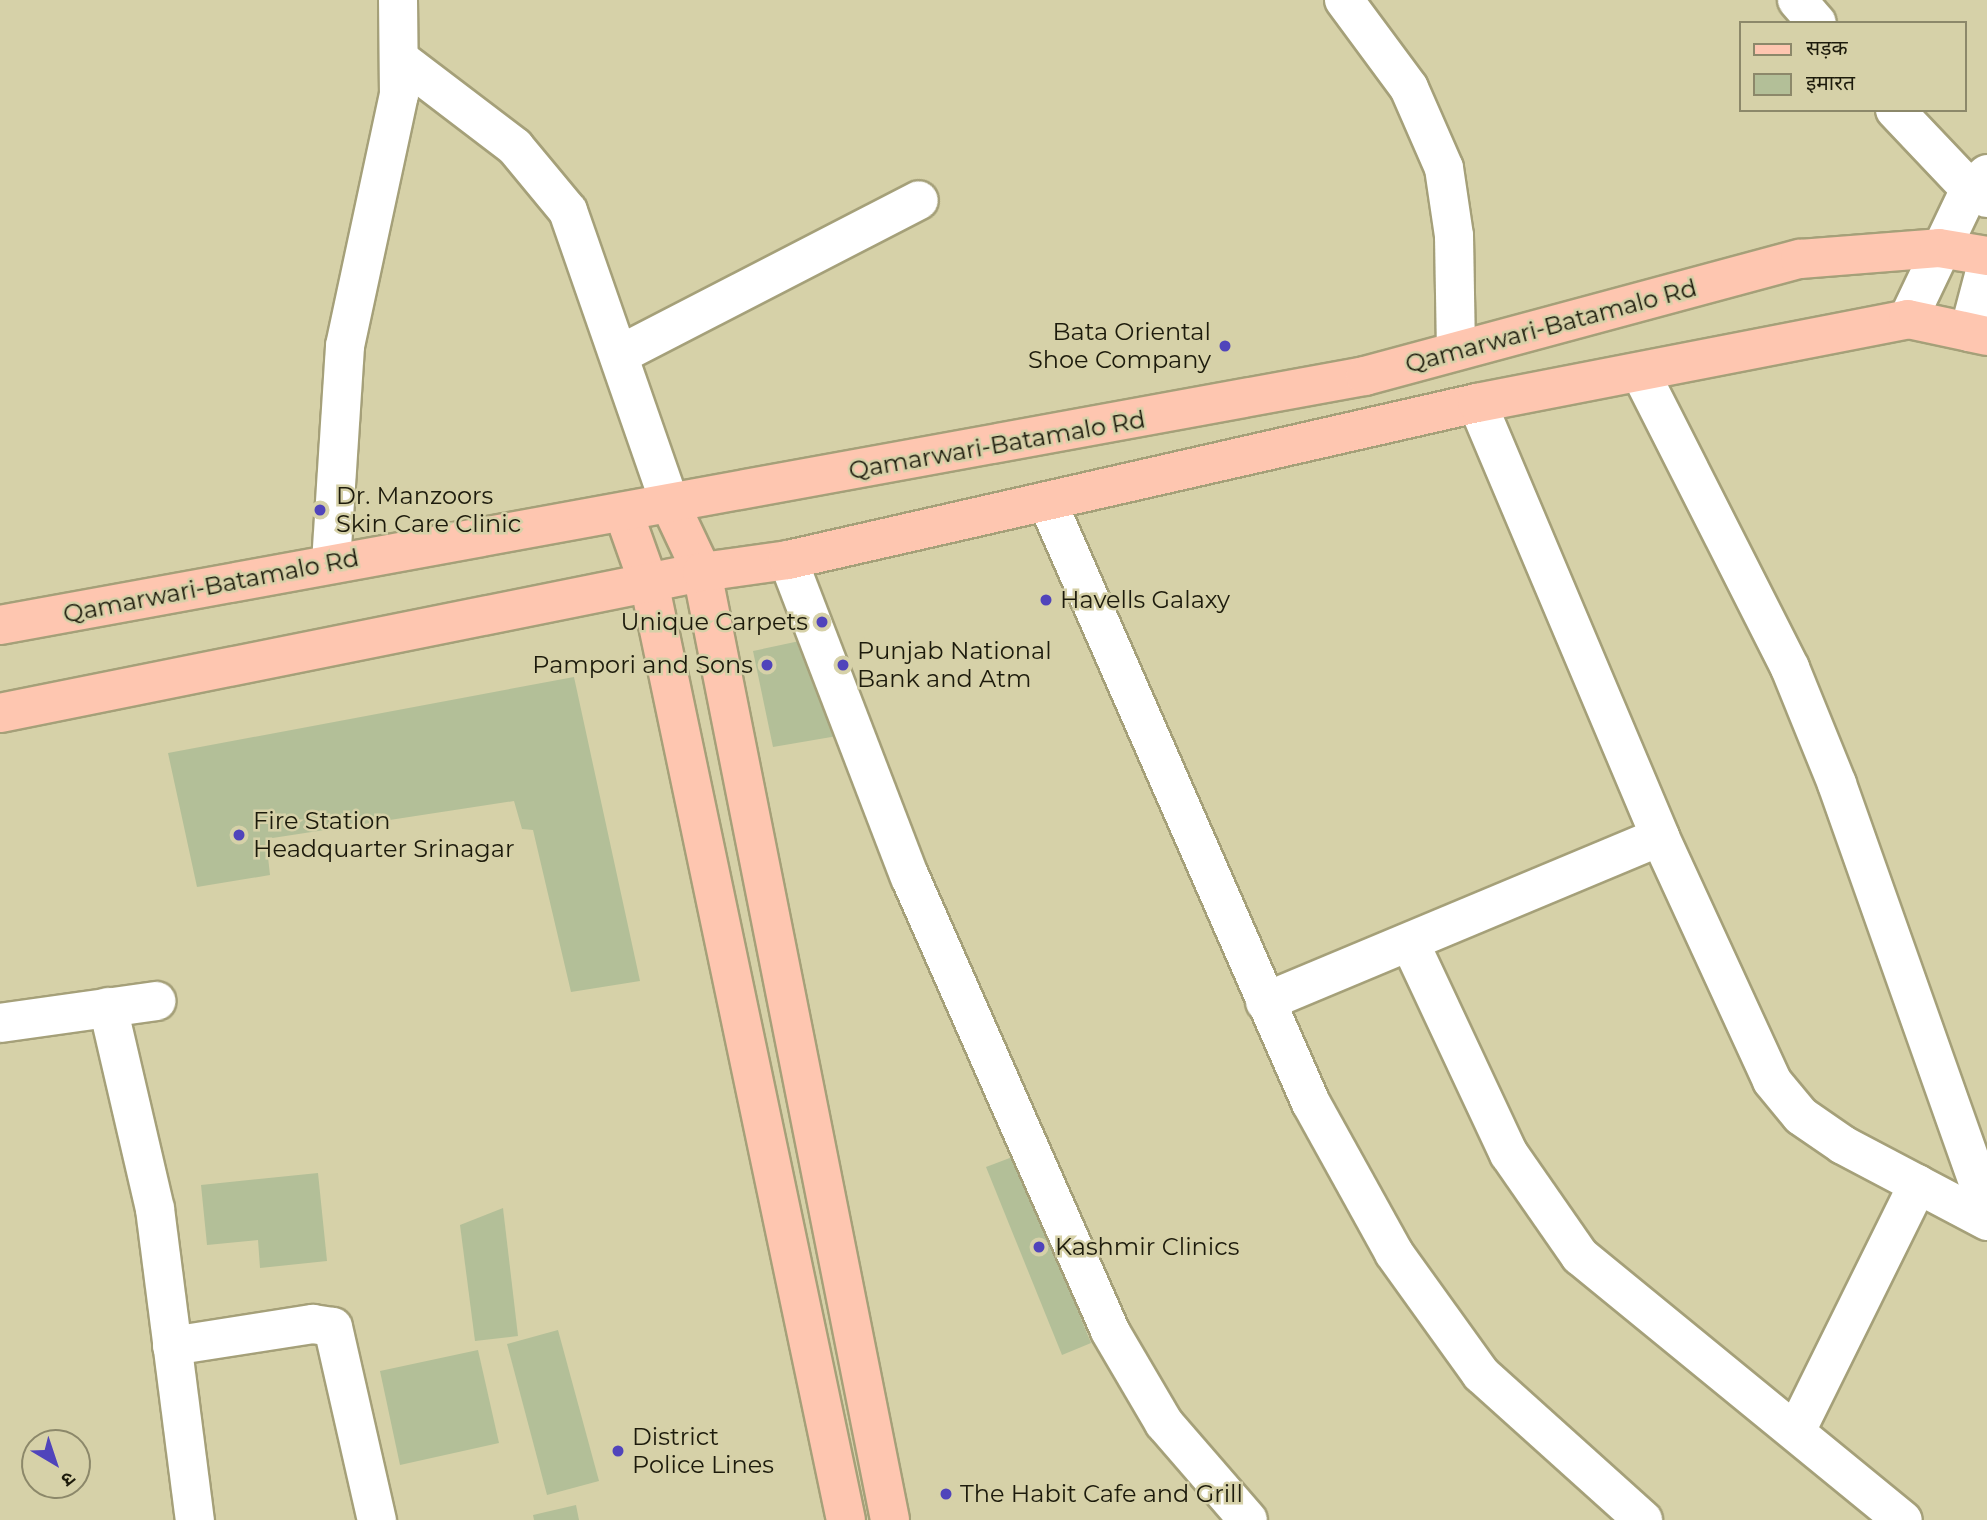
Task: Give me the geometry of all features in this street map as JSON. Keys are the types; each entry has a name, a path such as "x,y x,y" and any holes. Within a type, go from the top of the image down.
{"main road":[{"name":"Qamarwari-Batamalo Rd","path":"0,625 331,563 624,514 1326,384 1800,259 1939,248 1987,256"},
{"path":"0,713 650,587 702,572 788,561 1049,506 1477,403 1635,375 1908,319 1978,334"},
{"path":"670,504 702,572 890,1520"},
{"path":"624,514 650,587 846,1520"}],"street":[{"path":"331,563 351,307 401,60 398,0"},
{"path":"1344,0 1409,88 1444,168 1454,236 1456,350"},
{"path":"401,60 542,173 573,223 621,354 670,504"},
{"path":"1897,112 1981,187 1939,248 1908,319"},
{"path":"621,354 919,200"},
{"path":"1978,334 1987,264"},
{"path":"1635,375 1800,694 1987,1208"},
{"path":"1477,403 1660,837 1772,1081 1801,1116 1987,1221"},
{"path":"1049,506 1311,1104 1437,1321 1524,1416 1643,1520"},
{"path":"788,561 910,877 1110,1331 1164,1423 1248,1520"},
{"path":"1265,1002 1660,837"},
{"path":"1410,943 1509,1154 1545,1213 1630,1301 1797,1429 1903,1520"},
{"path":"0,1023 156,1001"},
{"path":"108,1007 155,1209 195,1520"},
{"path":"1797,1429 1918,1184"},
{"path":"172,1346 313,1324 333,1327 377,1520"}],"building":[{"path":"809,639 843,735 773,747 753,651"},
{"name":"Fire Station Headquarter Srinagar","path":"574,677 640,981 571,992 533,830 522,829 514,801 266,839 270,875 197,887 168,753"},
{"path":"1015,1156 1091,1343 1062,1355 986,1167"},
{"path":"318,1173 327,1261 260,1268 258,1240 207,1245 201,1185"},
{"path":"503,1208 518,1336 475,1341 460,1225"},
{"path":"558,1330 599,1481 547,1495 507,1344"},
{"path":"478,1350 499,1443 400,1465 380,1371"},
{"path":"576,1505 579,1520 534,1520 533,1515"}],"place":[{"name":"Bata Oriental Shoe Company","path":"1225,346"},
{"name":"Dr. Manzoors Skin Care Clinic","path":"320,510"},
{"name":"Havells Galaxy","path":"1046,600"},
{"name":"Unique Carpets","path":"822,622"},
{"name":"Pampori and Sons","path":"767,665"},
{"name":"Punjab National Bank and Atm","path":"843,665"},
{"name":"Fire Station Headquarter Srinagar","path":"239,835"},
{"name":"Kashmir Clinics","path":"1039,1247"},
{"name":"District Police Lines","path":"618,1451"},
{"name":"The Habit Cafe and Grill","path":"946,1494"}]}
